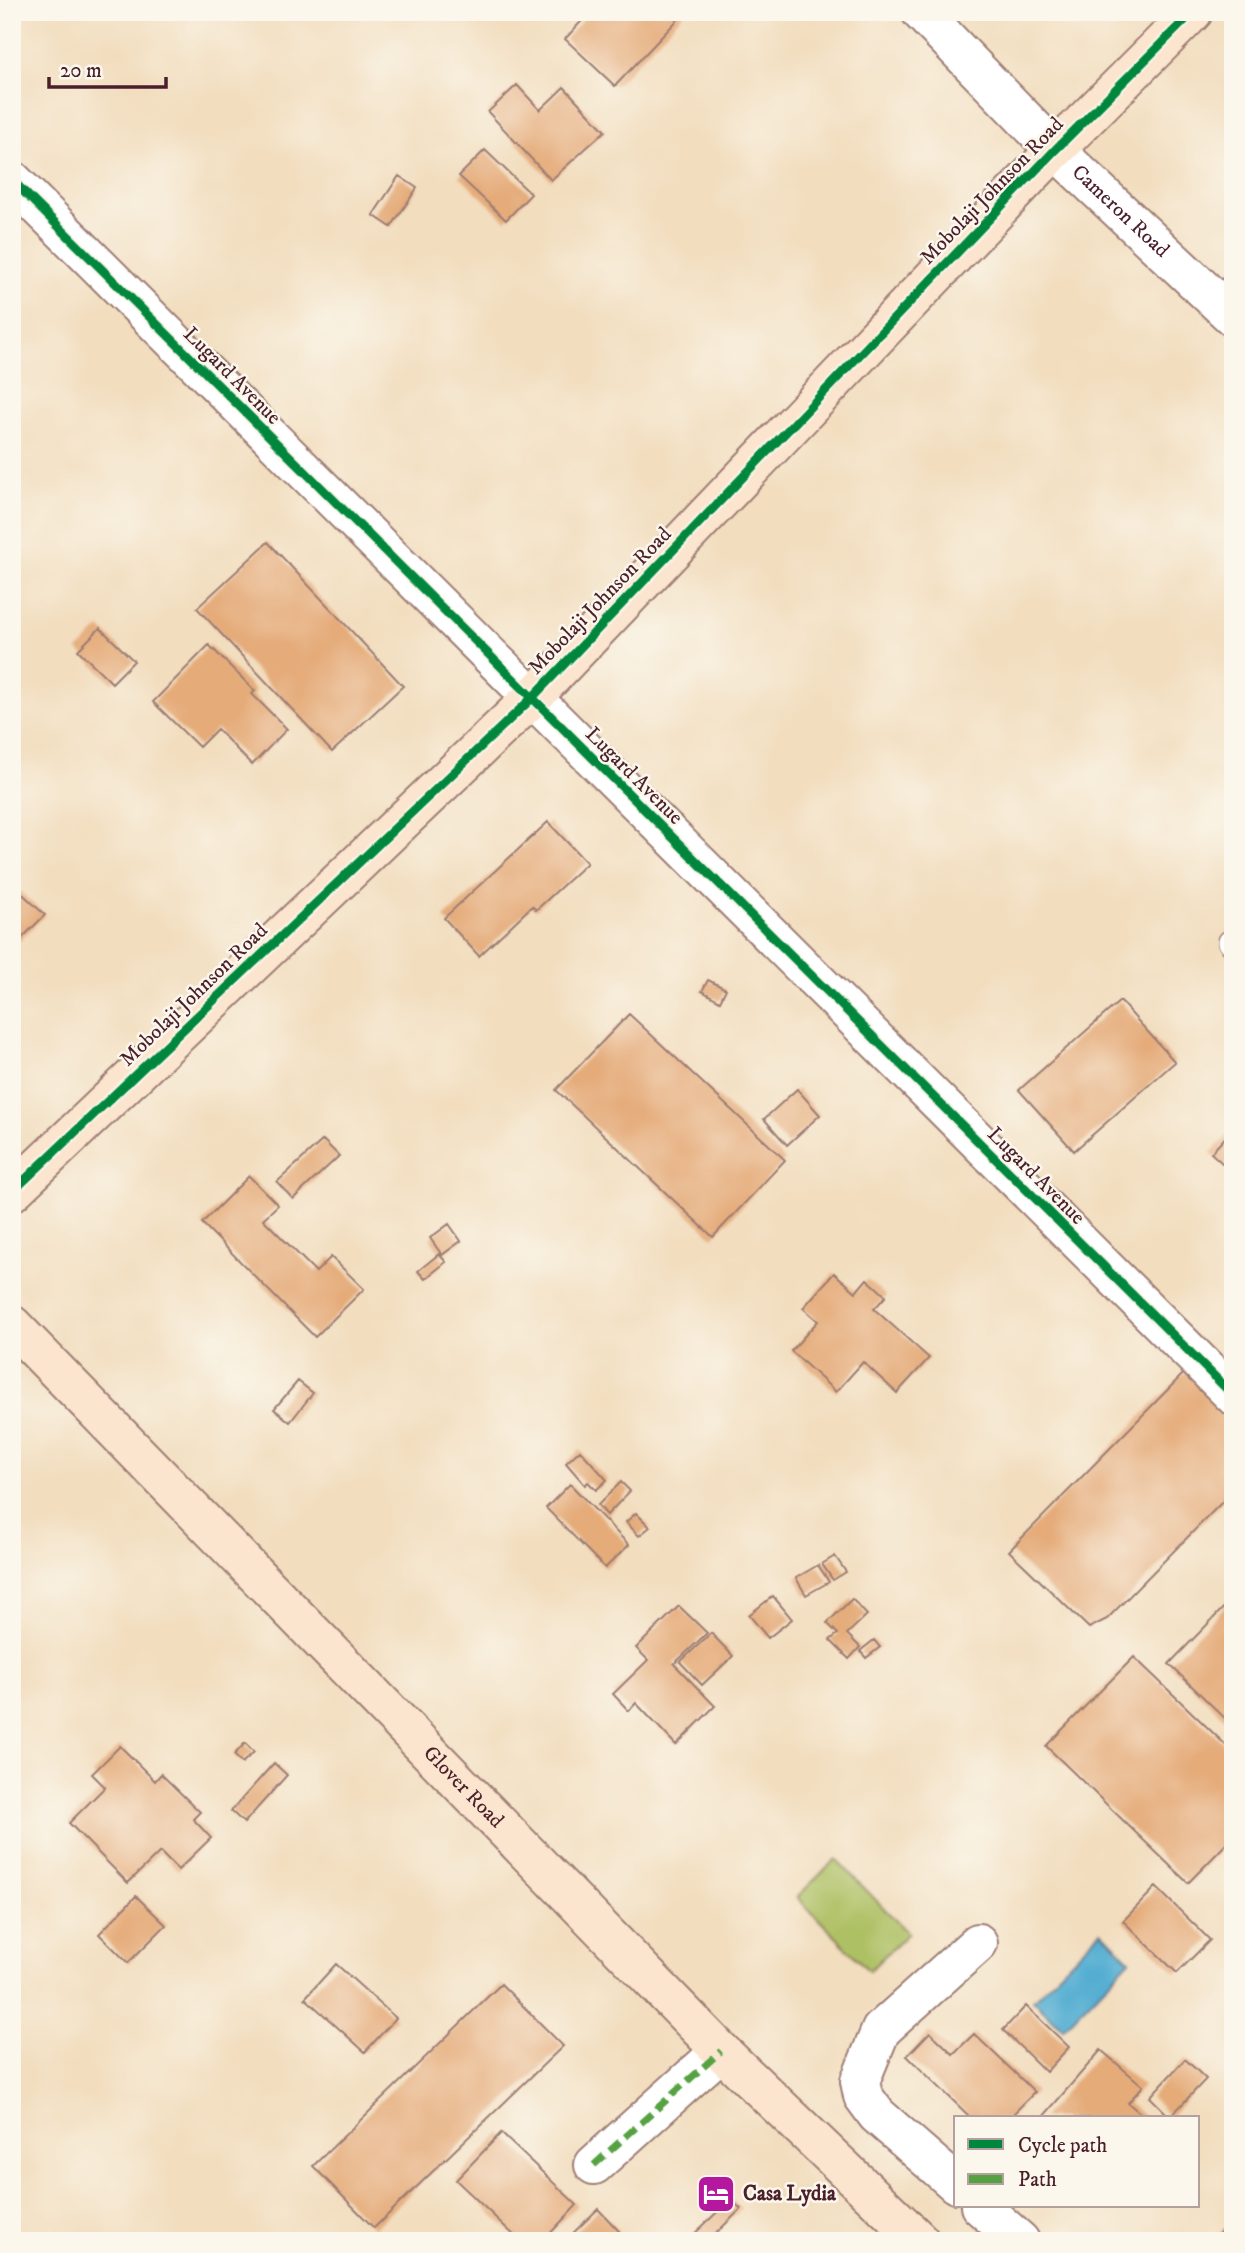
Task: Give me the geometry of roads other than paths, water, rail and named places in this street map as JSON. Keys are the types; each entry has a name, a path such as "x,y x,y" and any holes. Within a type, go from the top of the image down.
{"main road":[{"name":"Mobolaji Johnson Road","path":"12,1192 531,699 1055,150 1193,12"},
{"name":"Glover Road","path":"12,1325 722,2050 920,2241"}],"street":[{"name":"Cameron Road","path":"921,12 1055,150 1233,317"},
{"name":"Lugard Avenue","path":"12,180 1233,1395"},
{"path":"954,2183 877,2115 863,2096 860,2081 881,2030 978,1942"},
{"path":"594,2165 722,2050"},
{"path":"982,2208 1020,2241"}],"water":[{"path":"1101,1931 1130,1960 1063,2029 1033,2000"}],"place":[{"name":"Casa Lydia","path":"716,2194"}]}
